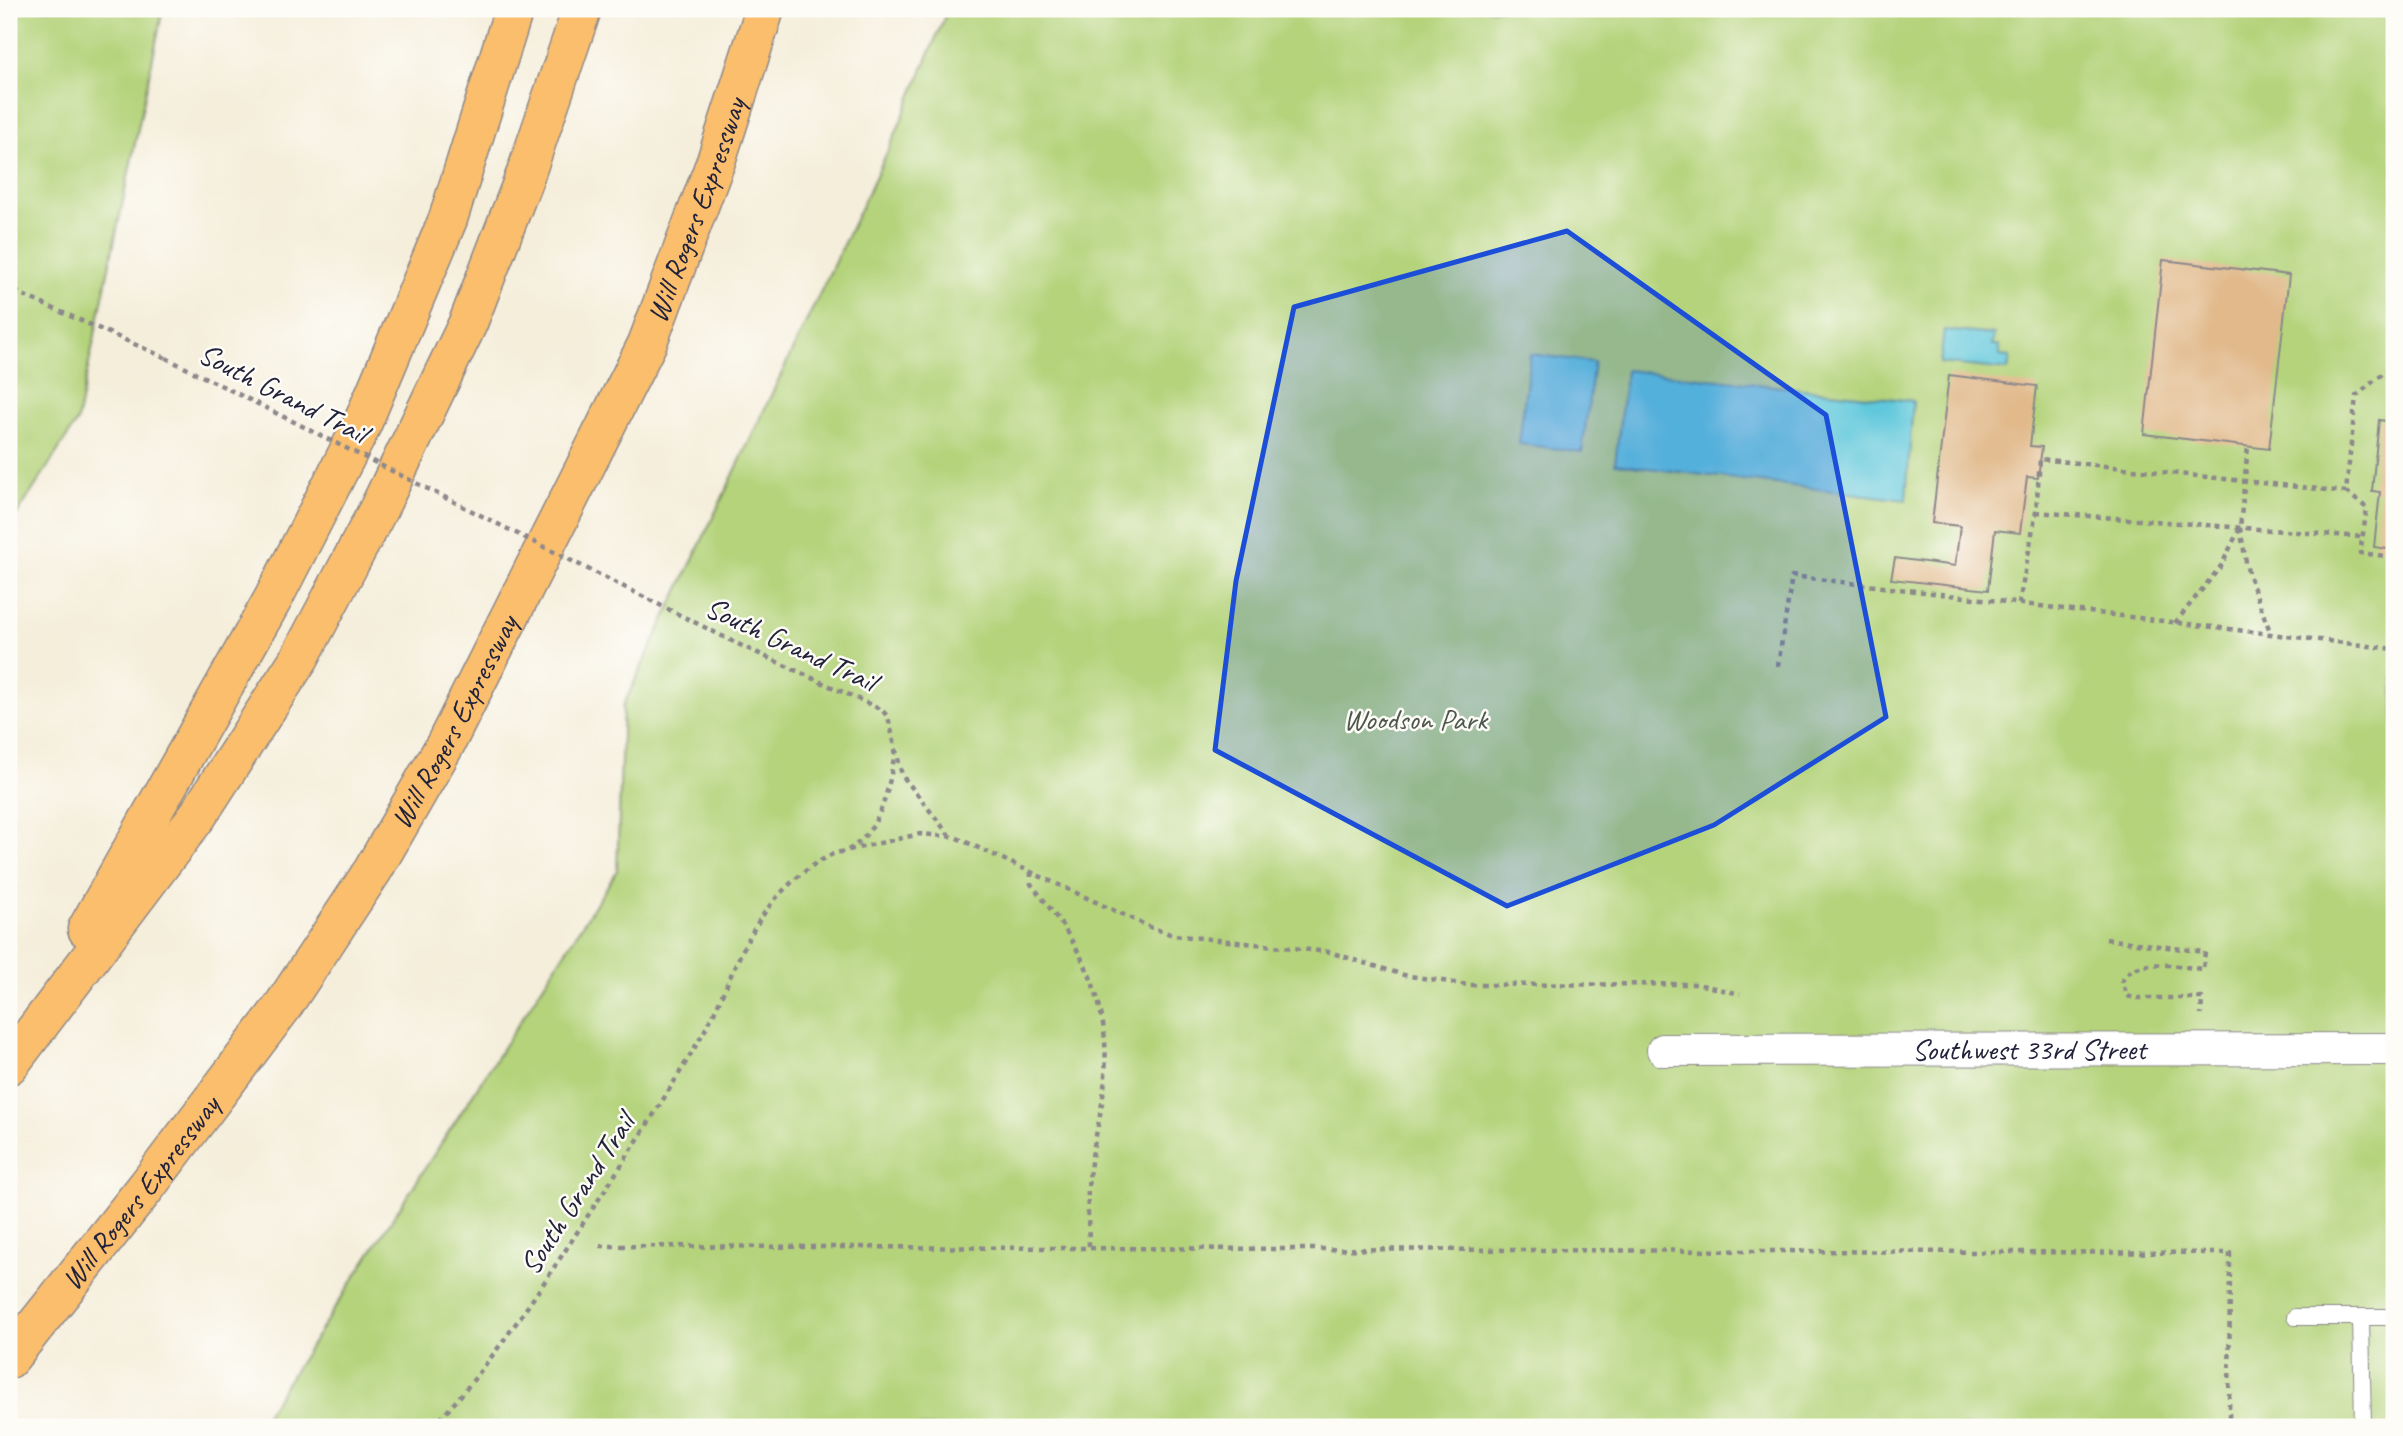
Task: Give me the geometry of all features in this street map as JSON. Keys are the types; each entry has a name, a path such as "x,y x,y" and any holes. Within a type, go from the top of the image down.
{"highway":[{"path":"11,1062 273,598 360,429 447,219 514,9"},
{"path":"11,1062 198,815 300,657 379,508 468,323 526,173 582,9"},
{"name":"Will Rogers Expressway","path":"9,1359 147,1186 281,1009 373,870 446,745 647,344 716,160 765,9"}],"street":[{"name":"Southwest 33rd Street","path":"1662,1051 2394,1049"}],"lane":[{"path":"2295,1317 2394,1317"},
{"path":"2361,1317 2363,1427"}],"path":[{"name":"South Grand Trail","path":"9,283 12,289 27,297 166,358 738,644 882,710 888,717 896,747 887,796 876,822 849,849 832,855 788,885 770,905 753,929 705,1028 607,1187 495,1355 433,1427"},
{"path":"2346,492 2356,396 2394,364"},
{"path":"2248,446 2240,528 2248,573 2272,634"},
{"path":"2020,604 2036,512 2040,459 2346,492 2367,508 2360,553 2394,557"},
{"path":"2036,512 2362,537"},
{"path":"2175,623 2221,566 2240,528"},
{"path":"1778,666 1792,576 2394,649"},
{"path":"896,747 902,775 949,836"},
{"path":"849,849 920,834 949,836 1150,928 1173,935 1329,952 1404,975 1432,980 1468,985 1538,987 1697,984 1740,994"},
{"path":"1031,872 1031,884 1066,927 1082,954 1096,988 1103,1022 1107,1050 1104,1090 1088,1180 1089,1248"},
{"path":"2106,939 2205,952 2203,969 2144,965 2126,973 2122,981 2127,996 2135,998 2202,999 2200,1023"},
{"path":"600,1246 2230,1253 2229,1427"}],"highlighted area":[{"path":"1567,231 1826,415 1886,717 1714,825 1507,906 1215,750 1236,581 1294,307"}],"green space":[{"path":"9,9 163,9 77,421 9,527"},
{"name":"Woodson Park","path":"948,9 2394,9 2394,1427 258,1427 617,871 623,706 893,140"}],"water":[{"path":"1944,330 1994,335 1992,345 1999,345 1999,356 2010,357 2008,370 1940,363"},
{"path":"1530,354 1594,362 1582,452 1519,444"},
{"path":"1626,370 1913,401 1906,500 1615,464"}],"building":[{"path":"2163,260 2289,275 2269,449 2144,434"},
{"path":"1949,375 2037,386 2030,446 2042,447 2038,478 2027,477 2020,533 1995,530 1988,590 1891,579 1895,558 1955,566 1960,526 1932,523"},
{"path":"2379,420 2394,422 2394,550 2374,547 2380,492 2372,491"}]}
